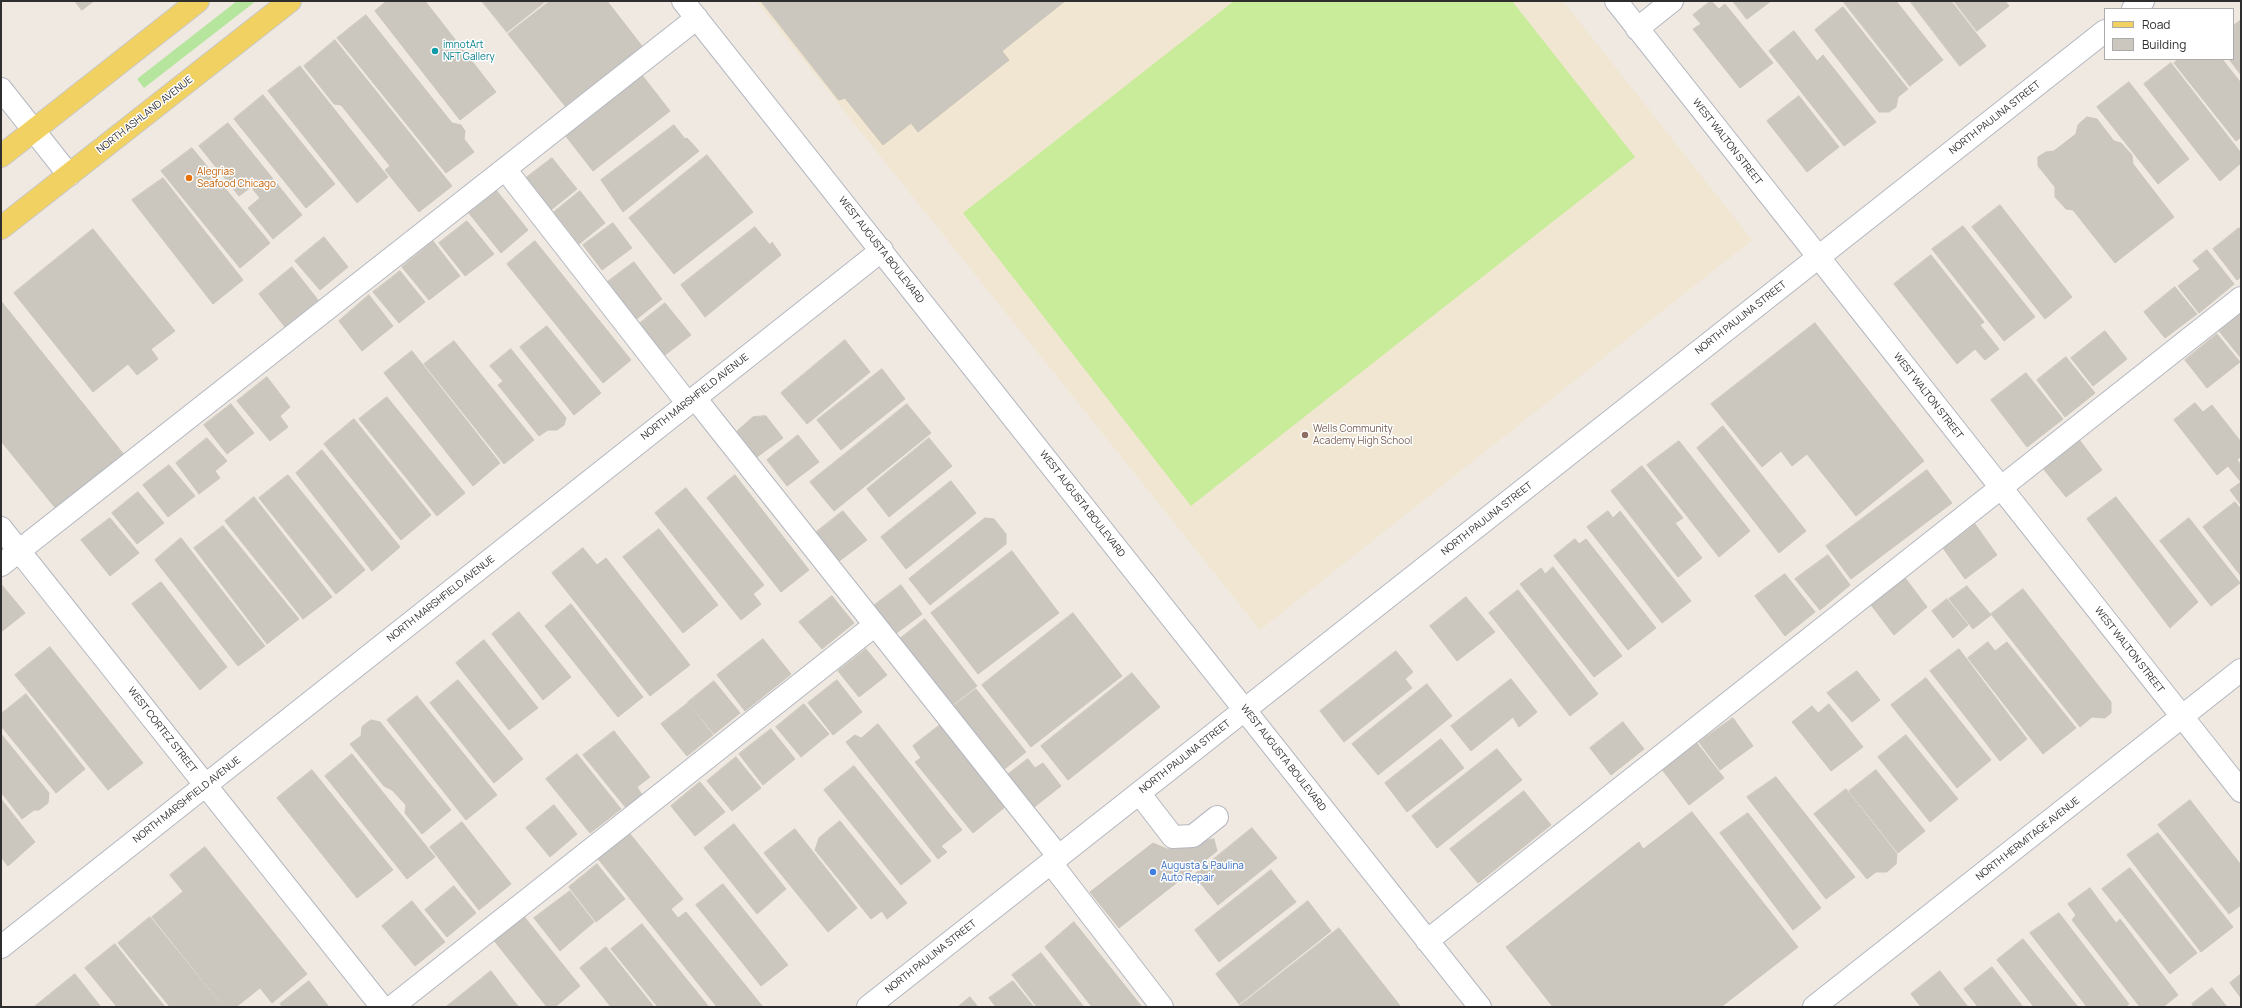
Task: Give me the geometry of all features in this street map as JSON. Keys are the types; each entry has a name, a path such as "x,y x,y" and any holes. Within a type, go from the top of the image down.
{"main road":[{"path":"1,156 198,1"},
{"name":"NORTH ASHLAND AVENUE","path":"1,228 290,1"}],"street":[{"name":"WEST AUGUSTA BOULEVARD","path":"683,1 882,250 1480,1007"},
{"name":"WEST WALTON STREET","path":"1616,1 2241,791"},
{"path":"1637,29 1672,1"},
{"path":"2134,8 2143,1"},
{"path":"1,565 697,18"},
{"name":"NORTH PAULINA STREET","path":"868,1007 2104,32"},
{"path":"1,89 68,175"},
{"path":"505,169 691,401 875,625 1055,860 1162,1007"},
{"name":"NORTH MARSHFIELD AVENUE","path":"1,947 882,250"},
{"path":"1427,941 2241,298"},
{"name":"WEST CORTEZ STREET","path":"1,528 382,1007"},
{"path":"392,1007 875,625"},
{"name":"NORTH HERMITAGE AVENUE","path":"1814,1007 2241,670"},
{"path":"1139,793 1173,837 1192,836 1217,817"}],"shaded area":[{"name":"Wells Community Academy High School","path":"756,1 1563,1 1752,240 1260,630"}],"green space":[{"path":"237,1 256,1 144,88 137,79"},
{"path":"1234,1 1512,1 1635,157 1191,506 963,213"}],"building":[{"path":"75,1 94,1 82,10"},
{"name":"imnotArt NFT Gallery","path":"387,1 425,1 496,92 460,120 375,11"},
{"path":"482,1 546,1 507,32"},
{"path":"550,1 607,1 642,46 565,106 508,34"},
{"path":"761,1 1065,1 1002,51 1009,60 918,132 911,123 883,145 845,98 839,100"},
{"path":"1711,1 1719,9 1725,4 1773,63 1740,88 1693,29 1701,24 1693,15"},
{"path":"1733,1 1771,1 1747,19"},
{"path":"1843,1 1896,1 1943,60 1910,86"},
{"path":"1910,1 1951,1 1986,46 1960,66"},
{"path":"1954,1 2005,1 2009,6 1977,31"},
{"path":"1843,7 1908,89 1898,97 1896,107 1889,112 1879,112 1815,30"},
{"path":"366,15 452,123 461,125 465,131 464,139 474,152 446,173 337,38"},
{"path":"2241,20 2241,75 2230,60 2234,60 2234,25"},
{"path":"1794,31 1817,61 1823,55 1876,122 1844,146 1769,51"},
{"path":"335,40 452,186 419,212 385,170 390,166 341,105 334,104 304,66"},
{"path":"2178,60 2223,60 2241,83 2241,137 2236,141 2174,63"},
{"path":"2171,63 2241,153 2241,163 2220,181 2144,84"},
{"path":"300,66 388,177 357,203 268,91"},
{"path":"642,75 670,111 593,171 565,135"},
{"path":"2129,82 2189,159 2158,184 2097,107"},
{"path":"263,95 335,184 306,208 234,119"},
{"path":"1799,96 1839,147 1807,172 1767,121"},
{"path":"2087,117 2097,119 2114,141 2121,143 2132,155 2133,164 2174,217 2115,263 2073,210 2066,209 2055,197 2055,187 2038,166 2038,157 2046,152 2054,151 2076,134 2078,125"},
{"path":"228,123 302,215 273,239 248,208 260,198 251,187 239,196 199,146"},
{"path":"674,125 685,139 687,138 699,151 623,212 601,180"},
{"path":"192,148 270,243 240,268 161,171"},
{"path":"707,155 753,212 674,274 629,218"},
{"path":"552,158 577,189 551,210 526,178"},
{"path":"163,178 243,280 213,304 132,200"},
{"path":"496,190 528,230 501,253 468,212"},
{"path":"580,191 605,223 579,244 554,212"},
{"path":"2000,205 2072,297 2045,319 1972,227"},
{"path":"467,221 494,254 465,276 439,243"},
{"path":"613,223 632,248 602,270 583,245"},
{"path":"1963,226 2035,317 2004,341 1932,249"},
{"path":"755,227 770,245 772,242 781,255 705,317 681,285"},
{"path":"2239,228 2241,230 2241,277 2237,280 2213,249"},
{"path":"93,229 175,331 151,349 158,359 137,375 128,364 93,392 14,293"},
{"path":"324,237 348,267 320,290 295,261"},
{"path":"433,241 460,276 429,300 402,267"},
{"path":"535,241 631,360 603,383 507,264"},
{"path":"2207,250 2234,284 2199,313 2178,286 2200,269 2193,261"},
{"path":"1931,255 1984,322 1980,325 1999,349 1985,360 1975,349 1957,364 1894,284"},
{"path":"634,262 662,299 634,321 606,283"},
{"path":"292,267 318,300 285,327 259,294"},
{"path":"400,271 425,302 399,323 373,292"},
{"path":"2175,287 2197,314 2165,338 2144,312"},
{"path":"369,295 393,326 362,351 339,321"},
{"path":"1,301 125,456 57,510 1,441"},
{"path":"665,303 691,335 665,355 639,324"},
{"path":"2241,313 2241,358 2219,331"},
{"path":"1815,323 1924,461 1856,516 1807,454 1792,466 1781,451 1762,467 1711,404"},
{"path":"547,326 601,393 574,415 520,347"},
{"path":"2105,331 2127,359 2093,386 2071,358"},
{"path":"2217,334 2240,362 2207,388 2185,360"},
{"path":"845,340 870,372 807,424 781,393"},
{"path":"454,341 534,440 504,464 424,364"},
{"path":"511,349 566,418 564,425 557,430 548,430 539,436 498,385 503,381 490,366"},
{"path":"412,351 500,463 473,486 384,373"},
{"path":"2066,357 2095,393 2065,417 2037,380"},
{"path":"882,369 905,399 841,450 817,420"},
{"path":"2026,373 2063,419 2027,447 1991,400"},
{"path":"267,377 290,407 280,416 288,427 270,441 237,401"},
{"path":"387,397 465,493 437,516 359,419"},
{"path":"2195,403 2203,412 2212,405 2241,442 2241,456 2237,460 2241,465 2241,482 2228,466 2217,475 2174,420"},
{"path":"231,404 254,433 227,454 204,425"},
{"path":"907,404 931,433 834,511 810,482"},
{"path":"766,416 783,438 757,457 737,431 753,417"},
{"path":"354,419 431,515 401,540 324,444"},
{"path":"1723,426 1806,531 1779,553 1697,448"},
{"path":"798,435 819,462 787,486 767,460"},
{"path":"207,438 227,461 215,471 220,478 199,494 176,463"},
{"path":"929,438 952,466 889,517 867,489"},
{"path":"2078,438 2102,470 2066,497 2042,467"},
{"path":"1679,441 1750,531 1719,557 1647,465"},
{"path":"322,450 400,547 372,571 296,473"},
{"path":"169,465 195,496 168,517 143,485"},
{"path":"1642,466 1683,518 1675,523 1702,558 1678,577 1611,491"},
{"path":"1927,470 1952,503 1851,579 1826,546"},
{"path":"288,475 365,570 336,594 259,498"},
{"path":"735,475 809,570 781,592 707,498"},
{"path":"951,481 976,513 906,569 881,537"},
{"path":"2241,482 2241,505 2230,490"},
{"path":"686,488 764,585 753,594 761,604 741,620 655,513"},
{"path":"138,492 164,523 137,544 112,513"},
{"path":"254,497 332,597 303,619 225,521"},
{"path":"2116,497 2198,602 2170,628 2087,519"},
{"path":"2235,502 2241,509 2241,576 2203,527"},
{"path":"843,511 867,540 838,562 815,533"},
{"path":"1608,511 1613,518 1620,511 1691,601 1662,623 1587,527"},
{"path":"110,518 139,553 110,576 81,540"},
{"path":"985,518 994,519 1006,534 1006,544 930,605 909,579"},
{"path":"2189,518 2240,583 2211,606 2160,541"},
{"path":"1975,524 1997,555 1965,579 1943,548"},
{"path":"223,526 299,619 267,644 194,548"},
{"path":"659,529 718,605 683,633 623,557"},
{"path":"181,538 265,646 238,666 155,560"},
{"path":"1575,539 1579,544 1586,539 1656,628 1628,650 1554,556"},
{"path":"583,548 597,565 606,558 690,665 650,696 552,573"},
{"path":"1012,551 1059,613 978,674 931,613"},
{"path":"1828,555 1850,585 1820,610 1795,579"},
{"path":"1553,567 1622,656 1594,677 1520,584 1541,568 1545,574"},
{"path":"1785,574 1815,612 1785,636 1755,596"},
{"path":"1903,575 1927,607 1894,635 1868,601"},
{"path":"161,582 227,667 200,690 132,604"},
{"path":"1,584 25,613 1,632"},
{"path":"901,585 922,614 894,635 872,607"},
{"path":"1967,586 1991,615 1973,629 1949,599"},
{"path":"2023,589 2111,702 2111,713 2105,718 2092,717 2080,727 1991,614"},
{"path":"1518,590 1598,694 1570,716 1489,613"},
{"path":"832,596 854,623 822,649 799,622"},
{"path":"1466,597 1495,632 1457,661 1430,626"},
{"path":"1947,599 1968,625 1953,638 1932,611"},
{"path":"571,604 643,697 618,717 545,626"},
{"path":"519,612 571,677 543,700 492,634"},
{"path":"1073,613 1122,676 1031,747 982,685"},
{"path":"925,619 977,686 948,708 897,641"},
{"path":"763,639 791,674 745,711 717,675"},
{"path":"484,640 538,708 509,730 456,663"},
{"path":"1988,642 1995,651 2007,642 2076,728 2043,754 1968,658"},
{"path":"50,647 143,763 108,790 15,675"},
{"path":"866,649 887,675 859,697 838,671"},
{"path":"1959,649 2027,739 2000,761 1930,671"},
{"path":"1396,651 1413,672 1405,679 1412,688 1344,742 1320,711"},
{"path":"1857,671 1880,700 1852,722 1827,693"},
{"path":"1132,673 1160,707 1068,780 1041,746"},
{"path":"1926,678 1991,760 1957,788 1891,705"},
{"path":"1511,679 1537,712 1519,727 1513,717 1471,751 1451,726"},
{"path":"458,680 523,759 494,783 430,703"},
{"path":"837,680 862,712 833,735 808,703"},
{"path":"714,681 740,713 714,734 688,702"},
{"path":"1427,684 1452,716 1378,775 1352,744"},
{"path":"976,689 1026,752 998,774 948,710"},
{"path":"26,694 85,769 56,793 1,726 1,714"},
{"path":"417,696 497,795 466,820 387,720"},
{"path":"688,703 713,735 687,756 661,724"},
{"path":"804,704 829,734 801,757 776,727"},
{"path":"1829,704 1863,747 1831,771 1792,722 1812,706 1818,713"},
{"path":"1733,718 1753,746 1720,770 1699,742"},
{"path":"371,720 380,722 451,810 422,834 405,813 406,805 392,790 384,786 350,744 361,736 362,727"},
{"path":"1623,722 1644,749 1611,775 1590,748"},
{"path":"878,724 962,830 941,846 947,852 938,859 846,742 855,735 861,738"},
{"path":"940,725 1005,807 973,833 915,762 921,758 913,746"},
{"path":"771,729 795,759 763,785 739,754"},
{"path":"614,731 650,777 637,787 642,795 626,808 583,755"},
{"path":"1,734 49,793 48,803 39,810 34,810 22,819 1,792"},
{"path":"1906,735 1958,799 1930,822 1878,757"},
{"path":"1441,739 1464,768 1407,812 1385,783"},
{"path":"1696,742 1724,778 1689,805 1661,768"},
{"path":"1497,749 1522,780 1437,848 1412,816"},
{"path":"352,754 435,857 407,879 325,776"},
{"path":"577,754 621,809 590,833 546,779"},
{"path":"736,757 761,788 732,811 707,781"},
{"path":"1028,759 1035,768 1043,763 1061,786 1028,812 1003,778"},
{"path":"854,766 931,861 901,885 824,790"},
{"path":"312,770 393,870 357,898 277,798"},
{"path":"1876,770 1925,831 1898,853 1849,791"},
{"path":"1776,777 1855,877 1826,899 1747,797"},
{"path":"700,782 725,812 695,836 671,806"},
{"path":"1846,789 1897,854 1896,864 1887,872 1876,872 1867,879 1814,814"},
{"path":"1524,791 1551,825 1478,883 1450,849"},
{"path":"1,799 35,842 8,866 1,857"},
{"path":"2190,800 2241,865 2241,905 2229,914 2158,825"},
{"path":"554,805 577,834 550,857 526,828"},
{"path":"1692,812 1798,947 1721,1007 1553,1007 1506,947 1639,842 1643,849"},
{"path":"1748,813 1821,908 1793,930 1720,833"},
{"path":"840,821 907,903 887,919 882,911 871,919 815,850 819,838"},
{"path":"462,822 511,884 479,910 430,847"},
{"path":"734,824 786,889 757,914 704,848"},
{"path":"1252,828 1277,858 1218,905 1194,875"},
{"path":"626,829 683,899 671,909 678,918 686,912 763,1007 717,1007 595,855"},
{"path":"795,829 857,908 828,932 764,853"},
{"path":"2158,833 2233,927 2201,952 2127,855"},
{"name":"Augusta & Paulina Auto Repair","path":"1214,839 1217,851 1119,928 1090,892 1153,843 1167,849"},
{"path":"205,847 307,974 272,1003 170,875"},
{"path":"597,864 625,899 596,922 569,887"},
{"path":"2130,868 2197,953 2170,974 2102,889"},
{"path":"1271,870 1296,902 1219,962 1195,930"},
{"path":"723,884 788,965 761,986 696,905"},
{"path":"454,886 476,913 447,937 425,910"},
{"path":"2090,888 2116,923 2120,919 2178,995 2163,1007 2140,1007 2072,920 2076,915 2068,904"},
{"path":"570,891 594,922 560,951 534,918"},
{"path":"183,892 260,988 236,1007 224,1007 152,917"},
{"path":"412,901 445,942 415,966 382,926"},
{"path":"1308,901 1331,931 1239,1004 1216,974"},
{"path":"2059,913 2129,1004 2125,1007 2087,1007 2030,933"},
{"path":"522,914 580,986 555,1007 547,1007 492,938"},
{"path":"150,917 223,1007 170,1007 118,943"},
{"path":"1074,922 1142,1007 1092,1007 1045,947"},
{"path":"642,924 709,1007 658,1007 611,949"},
{"path":"1339,928 1401,1007 1238,1007"},
{"path":"2023,939 2078,1007 2034,1007 1997,960"},
{"path":"115,944 165,1007 117,1007 85,968"},
{"path":"606,947 654,1007 611,1007 580,968"},
{"path":"1041,953 1084,1007 1037,1007 1012,975"},
{"path":"1992,967 2023,1007 1978,1007 1964,989"},
{"path":"491,971 513,1000 503,1007 446,1007"},
{"path":"1940,971 1968,1007 1921,1007 1911,994"},
{"path":"75,974 101,1007 34,1007"},
{"path":"2241,974 2241,998 2230,983"},
{"path":"309,981 329,1007 283,1007 280,1004"},
{"path":"1013,981 1034,1007 996,1007 989,998"},
{"path":"2212,988 2227,1007 2194,1007 2192,1004"},
{"path":"970,997 978,1007 958,1007"},
{"path":"513,1000 519,1007 503,1007"}],"place":[{"name":"imnotArt NFT Gallery","path":"435,51"},
{"name":"Alegrias Seafood Chicago","path":"189,178"},
{"name":"Wells Community Academy High School","path":"1305,435"},
{"name":"Augusta & Paulina Auto Repair","path":"1153,872"}]}
